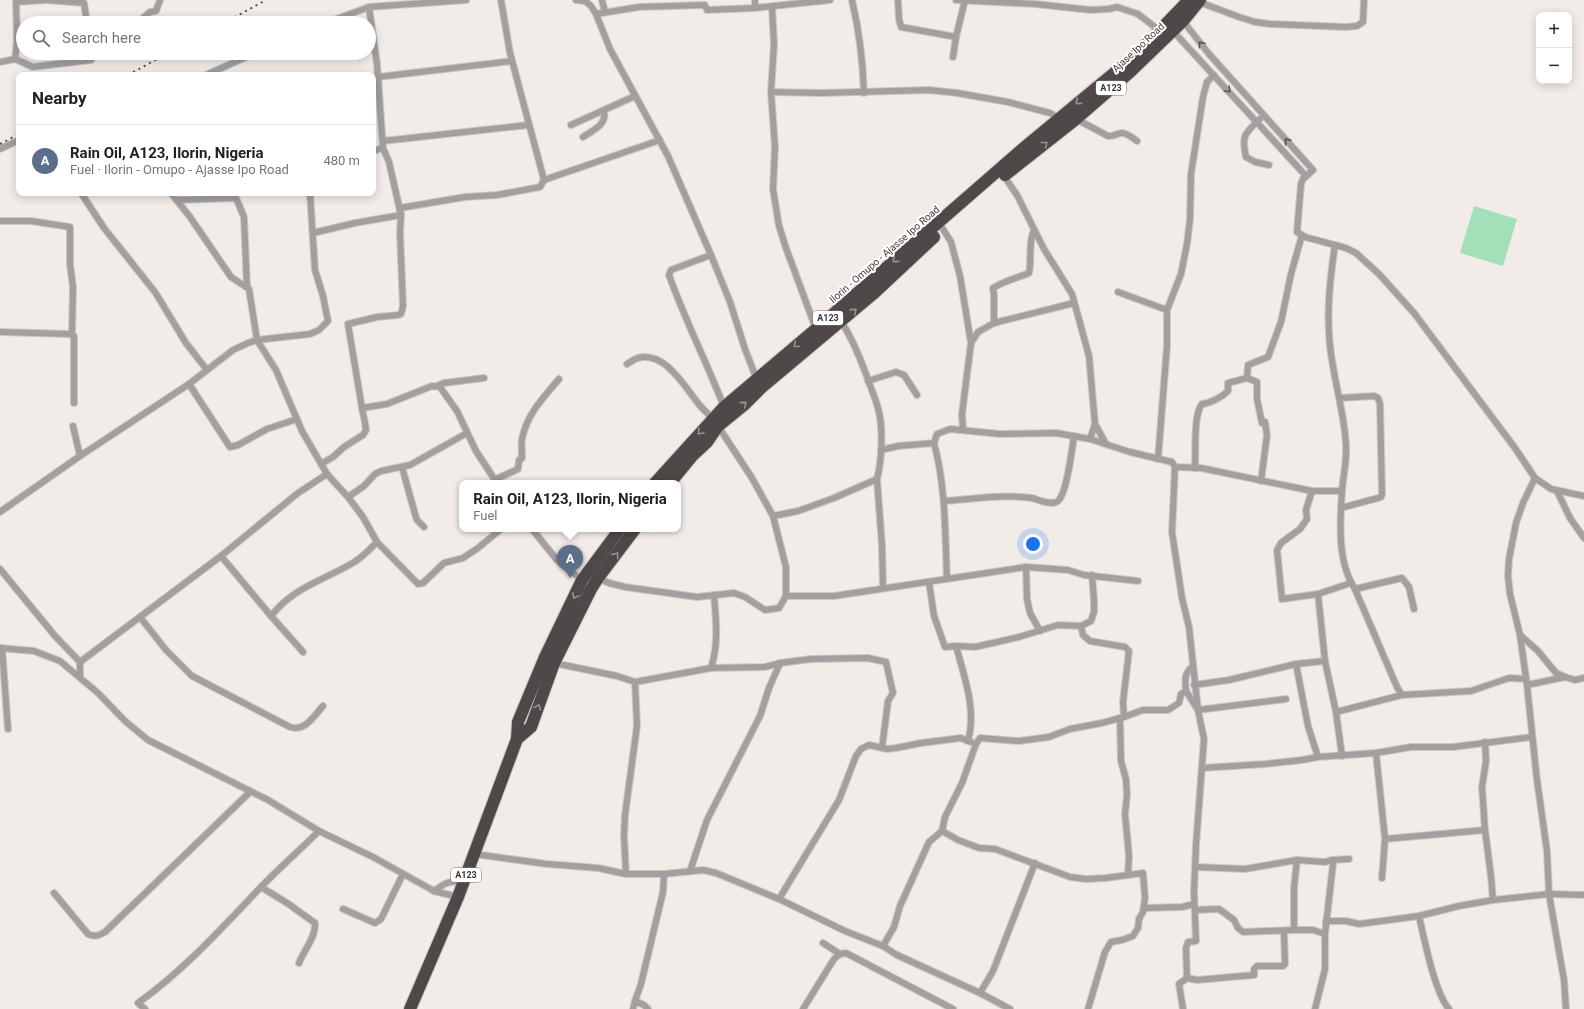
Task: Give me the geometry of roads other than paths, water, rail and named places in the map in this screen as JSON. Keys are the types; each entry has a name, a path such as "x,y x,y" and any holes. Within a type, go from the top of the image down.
{"highway":[{"name":"Ajase Ipo Road","path":"1012,165 1076,119 1130,72 1183,21 1196,1"},
{"name":"Ajase Ipo Road","path":"1012,165 1059,118 1136,55 1160,31 1196,1"},
{"name":"Ilorin - Omupo - Ajasse Ipo Road","path":"672,480 693,455 707,442 715,422 724,407 757,380 785,354 1012,165"},
{"name":"Ilorin - Omupo - Ajasse Ipo Road","path":"658,480 715,422 841,322 943,229 1004,176 1012,165"},
{"name":"A123","path":"410,1009 458,897 517,739 518,722 545,658 582,580 618,532"},
{"name":"A123","path":"517,739 530,727 554,664 598,578 632,532"}],"street":[{"path":"0,62 16,59 16,1 47,0 84,3 86,16"},
{"path":"145,16 150,12 156,11 160,0"},
{"path":"345,16 369,7 466,0"},
{"path":"501,0 512,61 544,180"},
{"path":"576,0 585,1 591,6 596,14 610,49 660,140 711,255 757,380"},
{"path":"602,0 605,12"},
{"path":"639,0 639,7"},
{"path":"755,0 755,8"},
{"path":"596,14 639,7 705,2 707,10 772,7 830,0"},
{"path":"852,0 863,70 864,93"},
{"path":"898,0 898,19 901,26 956,37"},
{"path":"956,0 1022,2 1058,7 1101,10 1117,7 1138,14 1160,31"},
{"path":"953,57 965,0"},
{"path":"1057,0 1058,7"},
{"path":"1196,1 1255,22 1285,25 1346,27 1357,26 1363,22 1364,0"},
{"path":"369,7 370,16"},
{"path":"772,7 774,44 771,92 775,147 773,189 779,226 816,329"},
{"path":"1183,21 1209,54 1313,170 1306,176 1301,184 1297,228 1298,232 1302,235 1346,248 1356,253 1399,295 1462,377 1535,478 1551,489 1584,496"},
{"path":"1173,31 1306,176"},
{"path":"18,60 33,67 91,60"},
{"path":"215,72 240,60"},
{"path":"321,464 363,435 366,430 348,324 377,317 401,314 401,215 389,162 383,145 376,60"},
{"path":"378,77 512,61"},
{"path":"1158,459 1167,346 1167,310 1181,274 1187,244 1190,219 1191,174 1203,97 1207,82 1214,75"},
{"path":"771,92 864,93 929,90 974,95 1008,102 1050,113 1059,118"},
{"path":"571,125 635,96"},
{"path":"583,137 604,122 604,111"},
{"path":"1264,116 1247,132 1243,142 1246,157 1256,162 1268,165"},
{"path":"1076,119 1108,136 1113,137 1120,133 1124,133 1138,141"},
{"path":"376,150 383,145 528,125"},
{"path":"400,208 465,197 497,195 540,187 544,180 660,140"},
{"path":"0,149 16,141"},
{"path":"1004,176 1018,195 1050,260 1072,294 1088,356 1095,424 1106,444"},
{"path":"83,196 104,228 156,292 186,343 207,370"},
{"path":"174,196 232,277 247,288 251,294 251,305 255,319 257,340 276,370 302,431 327,474 348,497 363,517 377,542 415,581 421,584 444,563 463,558 497,532"},
{"path":"177,200 216,196"},
{"path":"236,196 244,217 247,288"},
{"path":"0,512 80,456 189,384 233,350 257,340 310,334 319,330 328,321 323,296 315,270 310,196"},
{"path":"313,232 401,215"},
{"path":"0,221 31,221 70,227 70,264 73,287 72,334 75,338 74,403"},
{"path":"943,229 951,242 960,276 971,343 962,414 963,430"},
{"path":"994,323 993,288 1029,273 1032,252 1030,238 1034,230"},
{"path":"1247,378 1248,365 1268,357 1273,345 1281,322 1292,268 1302,235"},
{"path":"1336,245 1329,282 1329,339 1332,365 1340,398 1346,446 1346,464 1341,508 1344,564 1397,687 1402,695"},
{"path":"711,255 671,270 669,275 724,407"},
{"path":"1118,292 1167,310"},
{"path":"971,343 978,332 994,323 1074,303"},
{"path":"841,322 857,348 879,413 881,450 877,479 882,546 883,588"},
{"path":"0,332 72,334"},
{"path":"598,578 609,583 696,597 734,593 745,597 765,610 778,608 786,596 786,567 773,516 759,489 715,422 698,404 676,374 668,366 650,359 639,358 627,364"},
{"path":"868,381 896,372 901,373 917,394"},
{"path":"362,408 387,404 432,386 437,386 444,383 484,378"},
{"path":"1195,468 1196,424 1198,409 1202,404 1209,403 1226,393 1228,391 1228,383 1247,378 1257,382 1259,412 1262,423 1264,422 1267,435 1261,481"},
{"path":"498,480 518,469 519,460 522,458 522,441 526,423 538,404 559,379"},
{"path":"189,384 230,447 238,445 267,429 296,419"},
{"path":"437,386 441,388 457,411 476,451 495,480"},
{"path":"1340,398 1374,396 1378,398 1380,404 1382,494 1381,497 1341,508"},
{"path":"1090,439 1095,424"},
{"path":"73,426 80,456"},
{"path":"947,579 944,501 938,459 934,443 937,434 950,429 1000,434 1056,433 1090,439 1172,462 1175,467 1172,532 1182,598 1189,627 1194,685 1204,739 1196,845 1196,940 1188,942 1186,948 1187,978"},
{"path":"348,497 364,486 375,474 381,471 410,465 467,433"},
{"path":"944,501 1009,497 1032,498 1057,502 1061,498 1065,485 1074,436"},
{"path":"881,450 904,445 934,443"},
{"path":"402,467 417,520 424,527"},
{"path":"1175,467 1195,468 1231,474 1312,491 1342,491"},
{"path":"80,662 221,556 298,493 327,474"},
{"path":"1535,478 1522,503 1516,522 1509,559 1510,594 1520,635 1527,682 1532,737 1547,851 1549,894 1564,980 1566,1009"},
{"path":"773,516 798,511 834,498 877,479"},
{"path":"1312,491 1306,510 1307,519 1300,529 1281,543 1277,550 1282,599 1318,594 1351,583"},
{"path":"1557,491 1570,518 1584,538"},
{"path":"534,532 557,560 582,580"},
{"path":"271,616 290,596 352,564 377,542"},
{"path":"221,556 302,652"},
{"path":"786,596 834,596 1026,567 1068,570 1084,575 1138,581"},
{"path":"1026,567 1027,599 1030,613 1040,631"},
{"path":"0,570 50,630 80,662 80,677"},
{"path":"929,582 934,616 944,648 956,646 975,647 1019,637 1058,625 1081,626 1092,621 1094,600 1092,575"},
{"path":"1355,589 1402,578 1409,588 1414,609"},
{"path":"1318,594 1325,661 1336,712 1342,756"},
{"path":"711,668 716,654 714,595"},
{"path":"140,617 166,650 192,676 290,727 296,729 305,726 323,706"},
{"path":"1081,626 1083,635 1090,642 1125,647 1129,651 1123,702 1121,761 1127,787 1125,814 1129,856 1128,875"},
{"path":"1520,635 1538,651 1556,673 1575,680 1584,678"},
{"path":"956,646 971,711 971,730 968,741"},
{"path":"8,729 1,648 34,651 50,656 60,661 80,677 125,721 148,740 268,800 319,830 373,857 434,891 458,897"},
{"path":"554,664 617,676 635,682 711,668 766,667 780,663 811,660 868,658 886,662 893,693 888,701 882,748"},
{"path":"1194,685 1229,680 1296,664 1325,661"},
{"path":"690,871 707,820 760,716 769,688 780,663"},
{"path":"1296,664 1308,726 1318,757"},
{"path":"1193,666 1187,671 1184,680 1186,691 1198,710"},
{"path":"1336,712 1402,695 1471,691 1509,678 1527,682 1565,677"},
{"path":"626,874 624,836 625,815 637,726 635,682"},
{"path":"971,730 980,738 1019,741 1049,736 1070,729 1122,718 1143,710 1168,710 1179,703 1181,694 1186,691"},
{"path":"1198,710 1286,699"},
{"path":"1202,768 1265,764 1318,757 1376,753 1411,747 1453,747 1532,737"},
{"path":"779,899 839,800 856,756 861,748 869,745 887,749 961,738 976,744"},
{"path":"883,946 894,927 900,906 929,842 942,831 945,817 962,783 976,744 980,738"},
{"path":"1484,742 1486,761 1482,787 1493,900"},
{"path":"1376,753 1385,839 1382,878"},
{"path":"54,893 88,934 93,937 100,936 250,792"},
{"path":"145,1009 138,1003 162,986 182,969 261,887 319,830"},
{"path":"1385,839 1485,830"},
{"path":"942,831 958,840 979,848 995,849 1070,877 1086,879 1128,875 1137,872 1142,873 1145,898 1144,908 1139,919 1138,928 1133,936 1111,942 1105,952 1088,1009"},
{"path":"474,854 547,864 598,868 626,874 664,874 703,870 726,876 779,899 845,931 883,946 897,955 980,993 1010,1009"},
{"path":"1196,867 1245,869 1297,860 1324,862 1349,859"},
{"path":"1294,930 1294,888 1297,860"},
{"path":"1315,1009 1325,970 1325,934 1332,860"},
{"path":"980,993 993,971 1035,863"},
{"path":"343,909 375,923 381,919 402,874"},
{"path":"633,1009 663,892 664,874"},
{"path":"434,891 447,882 454,880 463,882"},
{"path":"261,887 315,923 315,929 312,937 299,963"},
{"path":"1326,921 1346,921 1359,924 1419,916 1459,906 1493,900 1549,894 1584,895"},
{"path":"1144,908 1195,907 1219,909 1234,920 1238,928 1243,932 1313,930 1325,934"},
{"path":"1419,916 1437,986 1441,998 1449,1009"},
{"path":"1183,1009 1179,984 1187,978 1197,980 1254,975 1254,969 1257,966 1283,966 1285,964 1284,931"},
{"path":"823,943 840,954"},
{"path":"811,1009 804,1007 834,959 840,954 846,953 953,1009"},
{"path":"635,1001 644,1005 648,1009"}],"railway":[{"path":"237,16 266,0"},
{"path":"133,72 155,60"},
{"path":"0,144 16,136"}],"place":[{"name":"Rain Oil, A123, Ilorin, Nigeria","path":"570,578"}]}
